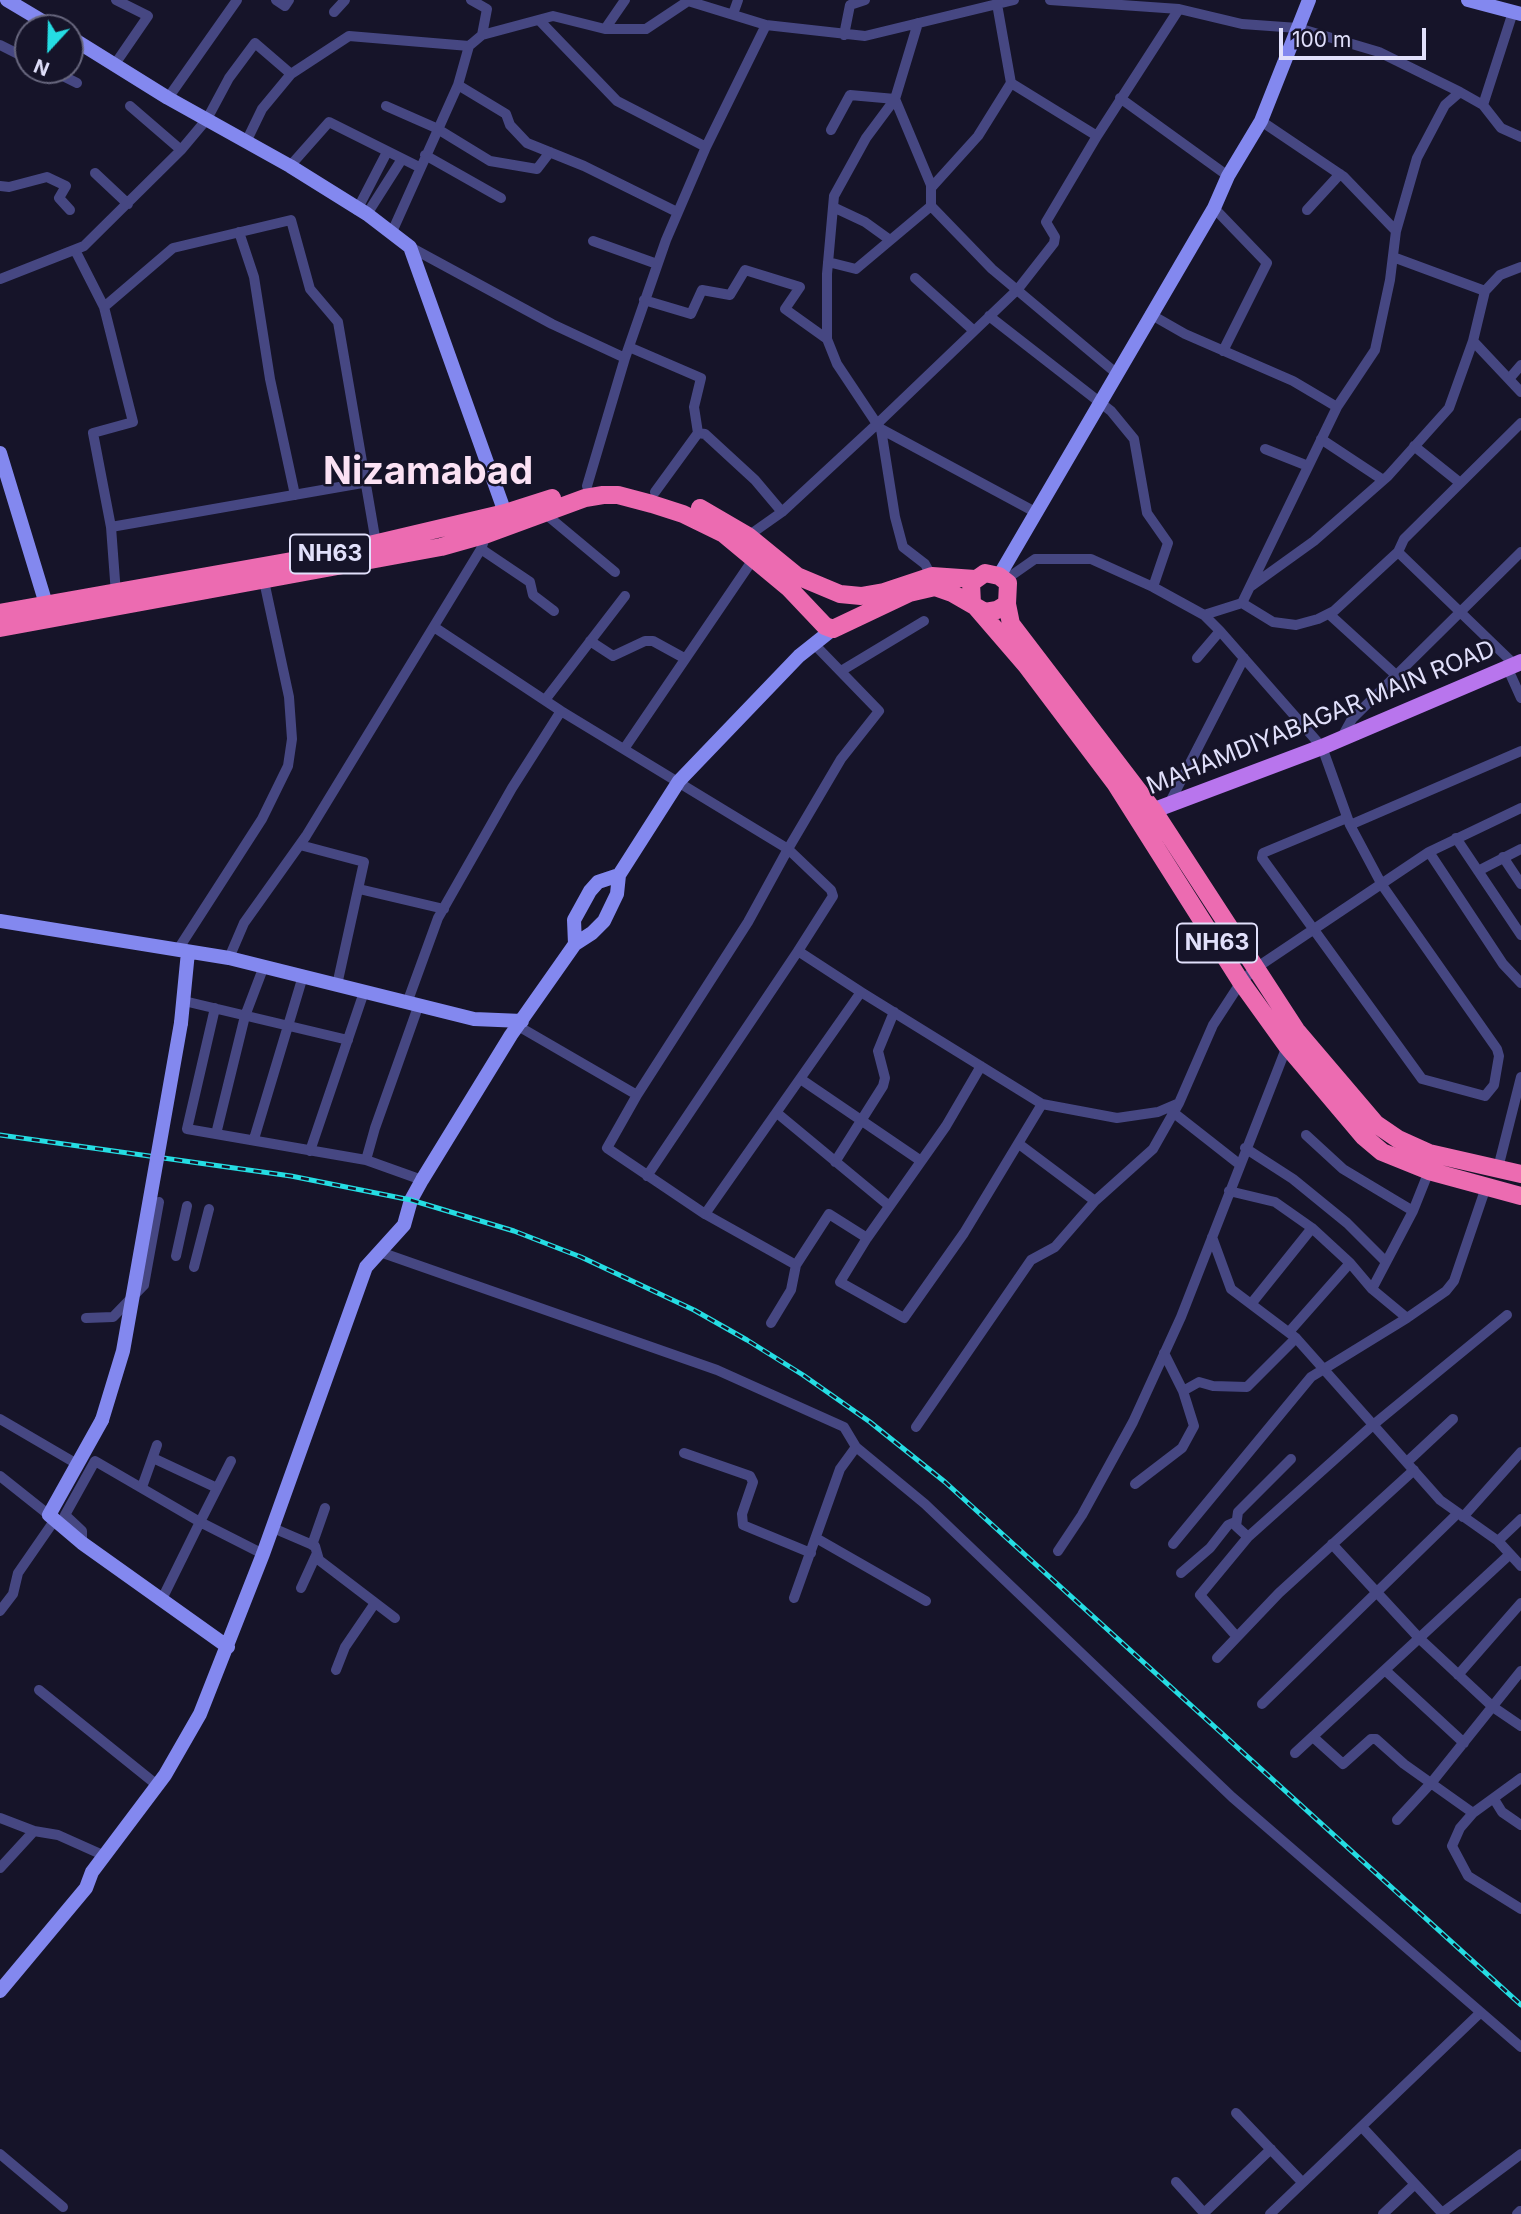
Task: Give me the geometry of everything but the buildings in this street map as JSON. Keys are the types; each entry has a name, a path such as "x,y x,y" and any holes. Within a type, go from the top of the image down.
{"highway":[{"name":"NH63","path":"0,628 484,541 502,518 587,486 615,484 655,492 699,508 748,537 797,576 840,594 861,596 933,582 975,579 985,573 1002,578 1010,594 1007,604 1011,624 1153,810 1296,1030 1388,1134 1429,1153 1521,1173"},
{"name":"NH63","path":"0,613 116,594 543,512 585,498 618,495 683,514 724,534 754,558 825,626 841,625 933,582"},
{"path":"975,579 971,583 974,606 985,612 997,610 1007,604"},
{"name":"NH63","path":"933,582 974,606 1153,810 1241,982 1287,1046 1372,1145 1390,1156 1429,1171 1521,1196"},
{"path":"817,617 818,604 824,597 840,594 852,606 841,625"}],"main road":[{"path":"7,0 30,14"},
{"path":"1002,578 1261,121 1309,0"},
{"path":"1468,0 1517,13"},
{"path":"84,45 168,98 290,166 392,232 410,247 502,518"},
{"path":"0,454 47,604"},
{"path":"0,1991 86,1888 92,1871 158,1785 200,1714 273,1528 366,1267 404,1225 411,1200 422,1180 520,1023 575,944 604,921 617,894 619,875 679,781 814,644 841,625"},
{"name":"MAHAMDIYABAGAR MAIN ROAD","path":"1153,810 1322,747 1517,663"},
{"path":"575,944 574,920 584,900 598,882 619,875"},
{"path":"0,921 229,958 474,1019 520,1023"},
{"path":"182,951 184,1001 181,1023 123,1351 102,1420 51,1518 82,1544 228,1647"}],"street":[{"path":"115,64 148,16 116,0"},
{"path":"168,98 237,0"},
{"path":"276,0 285,6 289,0"},
{"path":"334,12 345,0"},
{"path":"471,0 487,9 482,35"},
{"path":"605,29 625,0"},
{"path":"392,232 436,128 458,85 469,46 482,35 553,16 605,29 646,30 687,0 766,25 865,36 1014,0"},
{"path":"733,14 738,0"},
{"path":"844,35 850,5 865,0"},
{"path":"956,14 957,0"},
{"path":"1050,0 1179,9 1242,24 1298,29 1379,52 1483,105 1501,128 1521,137"},
{"path":"931,188 978,136 1011,83 997,4"},
{"path":"748,537 782,512 879,427 972,330 1018,289 1054,243 1055,237 1046,222 1120,98 1179,9"},
{"path":"1483,105 1517,13"},
{"path":"540,20 617,101 706,147"},
{"path":"918,23 895,99 866,138 834,196 828,262 827,339 837,364 879,427 903,547 925,564 933,582"},
{"path":"587,486 644,300 677,212 766,25"},
{"path":"246,142 262,109 291,74 349,36 469,46"},
{"path":"0,279 84,246 181,150 207,119 229,78 255,43 291,74"},
{"path":"1011,83 1097,136"},
{"path":"458,85 506,114 510,125 527,143 677,212"},
{"path":"1203,615 1242,603 1321,439 1375,350 1396,231 1417,158 1445,105 1460,92"},
{"path":"831,130 850,96 895,99"},
{"path":"1120,98 1228,176"},
{"path":"895,99 931,188 931,206 992,269 1116,373"},
{"path":"130,106 181,150"},
{"path":"386,106 436,128 490,161 537,169 550,152"},
{"path":"1261,121 1340,174 1396,231"},
{"path":"290,166 329,122 419,167"},
{"path":"362,212 387,152"},
{"path":"425,155 501,198"},
{"path":"362,212 402,159"},
{"path":"95,173 128,204"},
{"path":"1307,210 1340,174"},
{"path":"0,186 9,187 47,177 65,186 59,198 70,211"},
{"path":"828,262 856,269 931,206"},
{"path":"833,207 865,222 890,240"},
{"path":"1214,208 1266,263 1223,351"},
{"path":"104,307 173,248 291,220 310,289 338,323 368,482 376,544"},
{"path":"239,232 254,277 270,379 295,495"},
{"path":"593,241 657,264"},
{"path":"410,247 552,324 625,358"},
{"path":"75,250 104,307 133,422 93,433 111,527 116,594"},
{"path":"1393,257 1485,290"},
{"path":"1249,587 1314,541 1383,480 1449,408 1473,341 1485,290 1500,275 1519,269"},
{"path":"644,300 691,314 702,290 730,295 746,270 800,287 785,309 827,339"},
{"path":"915,278 972,330"},
{"path":"1150,314 1223,351 1293,381 1338,407"},
{"path":"989,316 1100,402 1134,439 1147,513 1168,543 1153,587"},
{"path":"1473,341 1521,392"},
{"path":"629,347 701,378 694,407 698,433 655,492"},
{"path":"1509,379 1521,365"},
{"path":"1242,603 1261,616 1287,624 1305,623 1329,614 1398,552 1405,539 1521,423"},
{"path":"879,427 1037,513"},
{"path":"698,433 705,434 755,480 782,512"},
{"path":"1321,439 1383,480"},
{"path":"1414,446 1460,482"},
{"path":"1265,449 1308,466"},
{"path":"111,527 368,482"},
{"path":"543,512 615,572"},
{"path":"229,958 244,923 300,845 484,541 530,582 533,595 554,611"},
{"path":"1398,552 1517,663 1521,698"},
{"path":"1342,738 1352,719 1521,552"},
{"path":"624,750 754,558"},
{"path":"1002,578 1035,559 1091,559 1153,587 1203,615 1220,631 1322,747 1349,822 1382,884 1497,1049 1499,1056 1494,1085 1485,1096 1422,1079 1261,855 1349,822 1521,751"},
{"path":"182,951 262,819 288,766 292,739 289,697 264,581"},
{"path":"545,700 625,596"},
{"path":"1329,614 1397,676"},
{"path":"841,671 924,621"},
{"path":"434,627 561,711 788,849 831,890 833,896 798,951 647,1176"},
{"path":"1197,659 1220,631"},
{"path":"590,641 613,656 653,640 684,658"},
{"path":"796,1265 705,1214 608,1150 606,1146 748,922 841,759 879,713 814,644"},
{"path":"1153,810 1244,658"},
{"path":"366,1160 444,909 512,788 561,711"},
{"path":"916,1427 1031,1261 1055,1247 1095,1200 1153,1149 1176,1108 1213,1025 1241,982 1256,968 1429,852 1521,808"},
{"path":"1457,838 1521,935"},
{"path":"300,845 365,862 337,985"},
{"path":"1478,871 1521,849"},
{"path":"1429,852 1503,964 1521,984"},
{"path":"1503,858 1521,884"},
{"path":"359,889 444,909"},
{"path":"798,951 1042,1104 1118,1118 1176,1108"},
{"path":"216,1134 245,1016 264,966"},
{"path":"254,1139 303,976"},
{"path":"310,1150 364,992"},
{"path":"705,1214 802,1080 861,992"},
{"path":"184,1001 348,1040"},
{"path":"215,1008 187,1129 366,1160 422,1180"},
{"path":"835,1162 883,1086 885,1078 878,1051 894,1012"},
{"path":"520,1023 637,1095"},
{"path":"1058,1551 1082,1515 1126,1434 1164,1353 1287,1046"},
{"path":"981,1066 946,1126 888,1205 840,1282 904,1318 964,1233 1042,1104"},
{"path":"1498,1168 1521,1077"},
{"path":"802,1080 861,1123 921,1161"},
{"path":"1176,1108 1239,1164"},
{"path":"777,1113 888,1205"},
{"path":"1306,1135 1343,1170 1413,1211"},
{"path":"1019,1144 1095,1200"},
{"path":"1245,1148 1293,1179 1347,1223 1386,1262"},
{"path":"1372,1289 1413,1211 1429,1171"},
{"path":"1173,1544 1296,1392 1323,1367 1407,1318 1446,1291 1454,1281 1486,1187"},
{"path":"1229,1191 1275,1202 1312,1228 1350,1263 1372,1289 1407,1318"},
{"path":"86,1318 113,1317 144,1285 159,1202"},
{"path":"176,1256 187,1206"},
{"path":"194,1267 209,1209"},
{"path":"771,1323 791,1290 796,1265 829,1214 867,1238"},
{"path":"1251,1304 1312,1228"},
{"path":"1212,1237 1231,1289 1292,1335 1440,1500 1498,1541 1521,1566"},
{"path":"380,1252 717,1370 838,1424 848,1432 856,1447 925,1504 1232,1797 1521,2047"},
{"path":"1183,1391 1199,1382 1247,1387 1350,1263"},
{"path":"1237,1637 1200,1595 1248,1537 1373,1424 1507,1315"},
{"path":"1135,1485 1182,1448 1192,1434 1193,1416 1164,1353"},
{"path":"0,1419 77,1464"},
{"path":"1217,1658 1410,1466 1453,1419"},
{"path":"142,1487 157,1445"},
{"path":"794,1598 840,1469 856,1447"},
{"path":"1262,1704 1461,1515 1521,1452"},
{"path":"684,1453 750,1476 753,1482 742,1514 743,1525 811,1553"},
{"path":"153,1458 217,1488"},
{"path":"1235,1522 1238,1512 1291,1459"},
{"path":"82,1544 82,1531 65,1515 94,1462 98,1461 200,1522 263,1554"},
{"path":"162,1599 231,1461"},
{"path":"0,1476 51,1518 18,1573 13,1594 1,1609"},
{"path":"301,1588 326,1508"},
{"path":"1498,1541 1521,1519"},
{"path":"1235,1522 1248,1537"},
{"path":"1181,1573 1210,1548 1228,1525 1235,1522"},
{"path":"273,1528 315,1549 319,1560 395,1618"},
{"path":"816,1538 926,1601"},
{"path":"1332,1544 1420,1639 1493,1707 1521,1726"},
{"path":"1295,1753 1509,1555"},
{"path":"1458,1675 1521,1602"},
{"path":"336,1670 345,1647 375,1603"},
{"path":"1386,1671 1464,1743"},
{"path":"1396,1820 1432,1782 1521,1671"},
{"path":"39,1690 158,1785"},
{"path":"1313,1737 1343,1764 1371,1739 1376,1739 1404,1764 1474,1813"},
{"path":"1521,1778 1474,1813 1460,1828 1452,1846 1468,1876 1521,1909"},
{"path":"1494,1799 1502,1812 1521,1825"},
{"path":"0,1818 34,1831 58,1835 105,1856"},
{"path":"0,1868 34,1831"},
{"path":"1270,2214 1480,2012"},
{"path":"1236,2113 1302,2182"},
{"path":"1362,2127 1441,2214 1521,2154"},
{"path":"1176,2182 1204,2213 1271,2149"},
{"path":"0,2154 63,2207"},
{"path":"1382,2214 1415,2184"}],"railway":[{"path":"0,1135 291,1176 411,1200 514,1231 581,1257 694,1310 747,1340 870,1422 945,1482 1521,2005"}],"district":[{"name":"Nizamabad","path":"428,473"}]}
